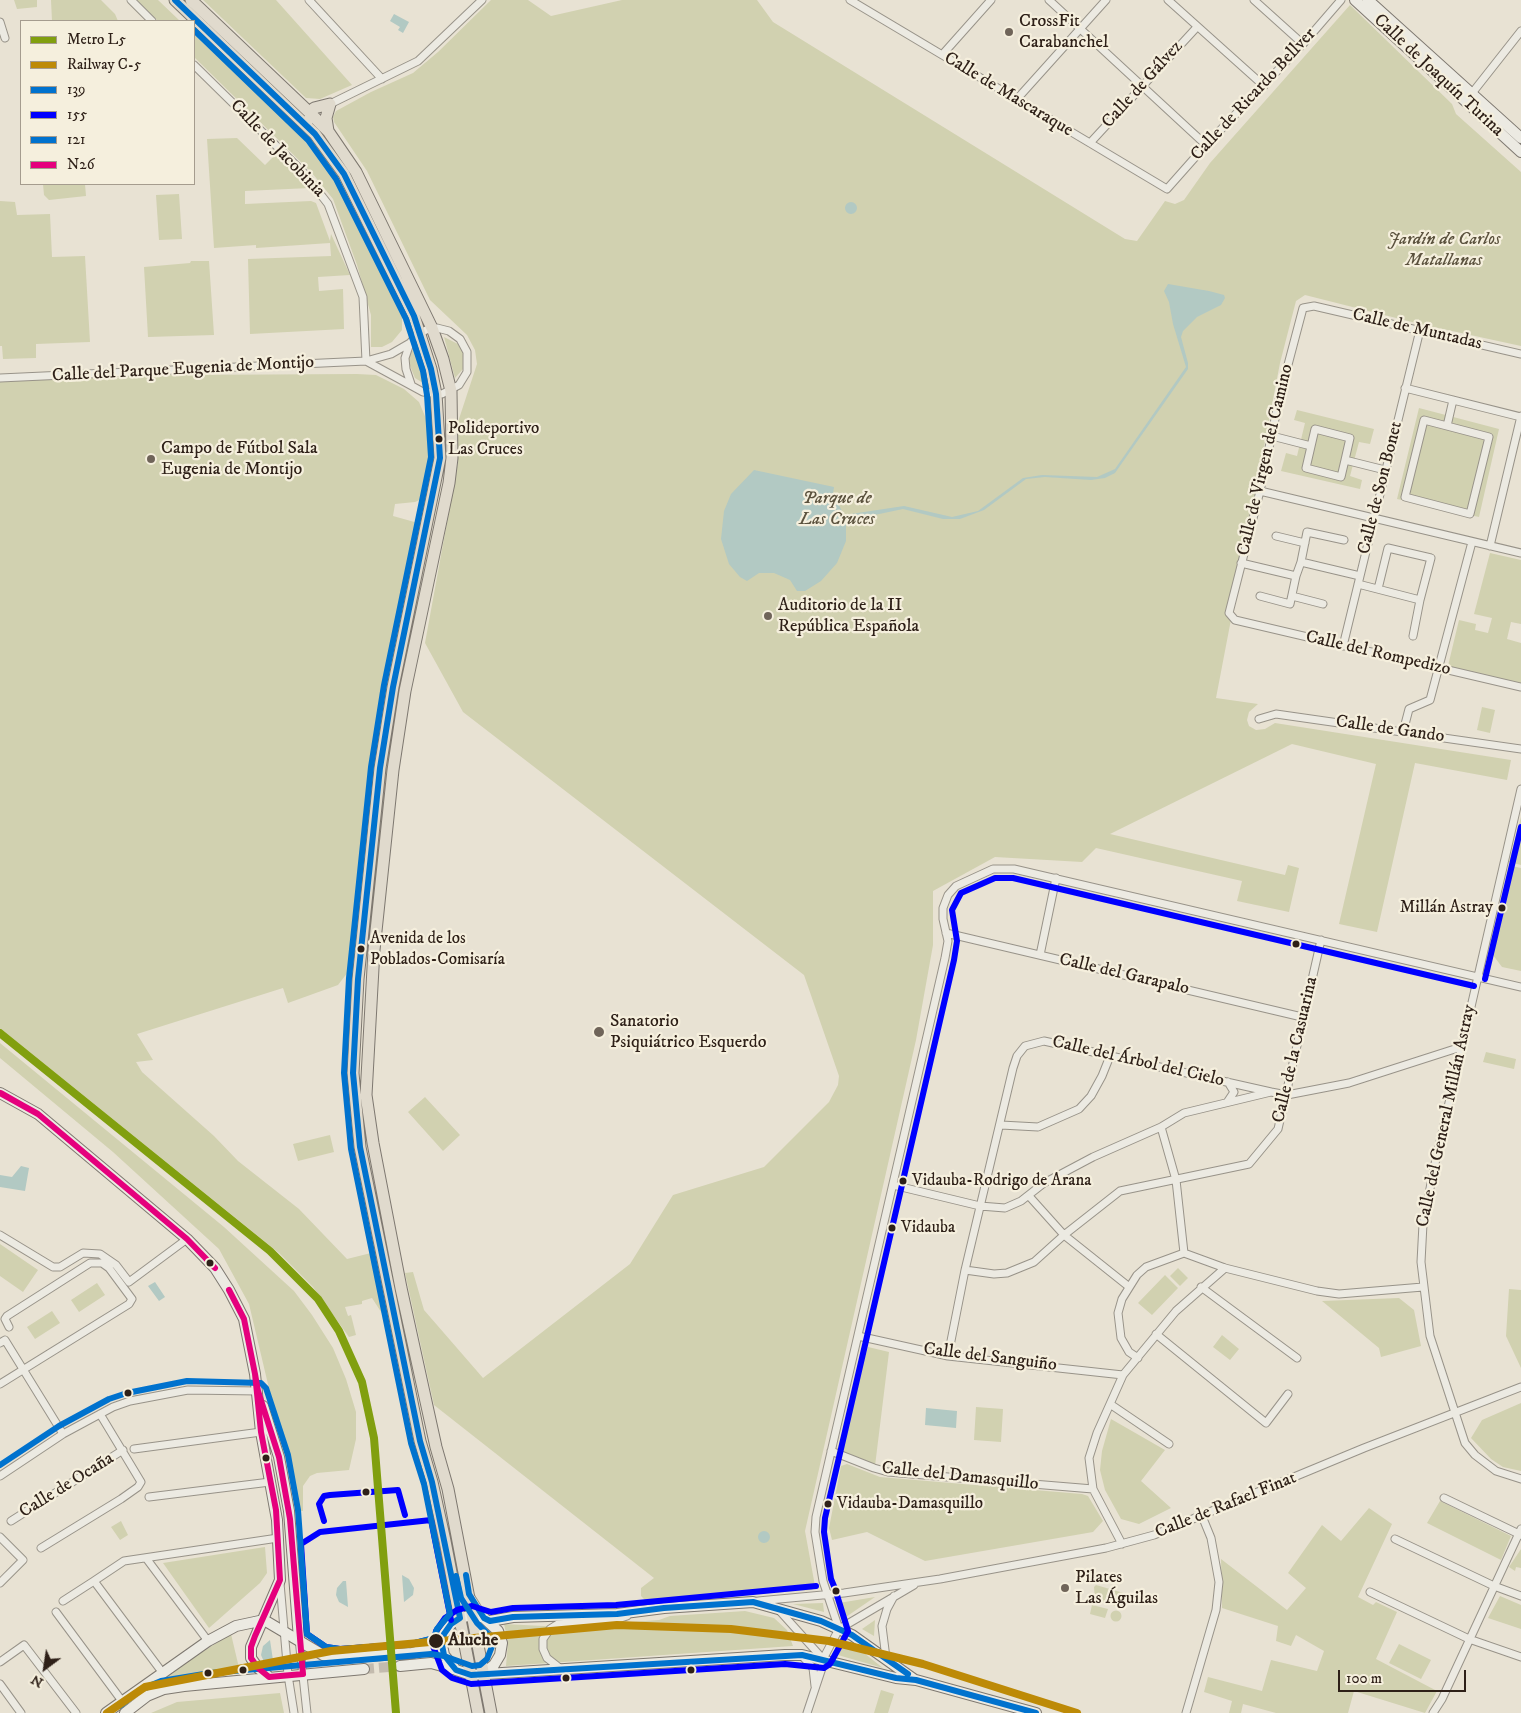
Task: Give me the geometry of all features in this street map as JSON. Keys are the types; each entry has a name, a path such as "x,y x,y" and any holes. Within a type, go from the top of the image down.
{"main road":[{"path":"175,0 315,134 344,174 360,202 406,299 420,333 436,394 440,458 393,688 380,768 358,979 353,1073 360,1147 420,1441 432,1482 478,1713"},
{"path":"191,0 328,131 356,172 432,328 443,359 451,391 452,458 449,484 405,691 393,770 374,950 366,1095 372,1143 434,1440 447,1484 469,1594 482,1618 484,1673 491,1713"},
{"path":"310,113 320,105 330,104 326,118 328,131"},
{"path":"310,113 310,121 315,134"}],"street":[{"path":"132,0 151,20"},
{"path":"309,0 382,79"},
{"path":"330,104 418,62 482,0"},
{"name":"Calle de Mascaraque","path":"850,0 1167,189"},
{"path":"942,55 991,0"},
{"path":"1049,0 1206,145"},
{"path":"1016,99 1106,0"},
{"path":"1168,0 1264,86"},
{"path":"1254,0 1303,44"},
{"name":"Calle de Ricardo Bellver","path":"1167,189 1206,145 1303,44 1341,0"},
{"name":"Calle de Joaquín Turina","path":"1355,0 1469,97 1521,138"},
{"name":"Calle de Joaquín Turina","path":"1368,0 1469,97 1521,152"},
{"path":"0,22 5,38"},
{"name":"Calle de Gálvez","path":"1090,143 1196,27"},
{"path":"1469,97 1521,31"},
{"name":"Calle de Jacobinia","path":"195,65 304,173 328,204 363,297 366,361"},
{"name":"Calle de Virgen del Camino","path":"1235,620 1229,613 1260,491 1301,312 1306,306 1314,306"},
{"name":"Calle de Muntadas","path":"1314,306 1521,354"},
{"path":"420,333 432,328 445,330 456,336 467,352 467,372 462,381 451,391 436,394"},
{"name":"Calle de Son Bonet","path":"1343,646 1420,330"},
{"name":"Calle del Parque Eugenia de Montijo","path":"0,378 366,361 386,356 410,343 420,333"},
{"path":"410,343 405,362 411,384"},
{"name":"Calle del Parque Eugenia de Montijo","path":"366,361 423,392 436,394"},
{"path":"1405,388 1521,417 1490,546"},
{"path":"1446,426 1453,400"},
{"path":"1424,420 1446,426 1489,436 1470,514 1405,497 1424,420"},
{"path":"1315,429 1350,438 1345,460 1341,477 1306,468 1315,429"},
{"path":"1272,436 1311,446"},
{"path":"1345,460 1385,470"},
{"path":"1260,491 1521,553"},
{"path":"1260,596 1290,604 1307,532 1344,540"},
{"path":"1276,536 1305,543"},
{"path":"1403,732 1409,709 1430,700 1472,542"},
{"path":"1378,589 1388,548 1431,558 1413,636"},
{"path":"1300,562 1360,576"},
{"path":"1241,563 1296,576"},
{"path":"1358,584 1420,600"},
{"path":"1292,596 1324,604"},
{"name":"Calle del Rompedizo","path":"1235,620 1521,687"},
{"name":"Calle de Gando","path":"1259,718 1276,714 1521,749"},
{"name":"Calle del General Millán Astray","path":"1521,789 1476,977 1423,1224 1423,1287 1430,1336 1454,1415 1465,1443 1475,1455 1496,1471 1521,1480"},
{"path":"807,1713 822,1668 823,1659 839,1629 823,1580 815,1525 943,967 947,947 943,913 948,895 963,882 993,869 1014,869 1521,988"},
{"path":"1040,955 1056,878"},
{"name":"Calle del Garapalo","path":"946,933 1302,1017"},
{"name":"Calle de la Casuarina","path":"965,1270 994,1274 1019,1269 1034,1262 1064,1235 1120,1191 1250,1164 1276,1133 1287,1095 1302,1017 1321,940"},
{"name":"Calle del Árbol del Cielo","path":"948,1356 965,1270 1015,1061 1025,1046 1036,1041 1044,1041 1287,1095"},
{"path":"1287,1095 1349,1083 1461,1046"},
{"path":"1001,1125 1019,1128 1038,1127 1079,1109 1090,1096 1102,1076 1110,1056"},
{"path":"1228,1082 1234,1092 1228,1102"},
{"path":"893,1184 980,1206 1005,1208 1014,1206 1044,1183 1093,1157 1161,1127 1184,1113 1271,1092"},
{"path":"0,1093 38,1114 188,1239 215,1268 244,1319 258,1391 279,1457 289,1510 307,1713"},
{"path":"1161,1127 1176,1180 1184,1253"},
{"path":"1029,1196 1064,1235 1128,1286"},
{"path":"0,1235 53,1267 60,1267 83,1253 100,1254 129,1282 188,1239"},
{"path":"1138,1358 1130,1352 1121,1338 1118,1313 1128,1286 1146,1267 1184,1253 1225,1268 1317,1291 1339,1294 1423,1287"},
{"path":"0,1384 131,1302 132,1297 114,1268 102,1263 90,1263 6,1316 5,1319 9,1327"},
{"path":"1122,1544 1093,1489 1090,1458 1110,1404 1123,1375 1156,1334 1201,1287 1225,1268"},
{"path":"1201,1287 1297,1358"},
{"path":"1156,1334 1266,1423 1288,1394"},
{"name":"Calle del Sanguiño","path":"858,1336 948,1356 1123,1375"},
{"path":"0,1343 5,1340 63,1434"},
{"name":"Calle de Rafael Finat","path":"752,1602 918,1582 1122,1544 1154,1535 1364,1448 1454,1415 1521,1387"},
{"path":"0,1476 63,1434 100,1414 130,1401 188,1390 258,1391"},
{"path":"258,1391 261,1432 276,1510 282,1614 294,1713"},
{"path":"1110,1404 1169,1444"},
{"path":"41,1548 138,1487 140,1478 100,1414"},
{"name":"Calle de Ocaña","path":"134,1449 261,1432"},
{"name":"Calle de Ocaña","path":"12,1521 123,1450"},
{"name":"Calle del Damasquillo","path":"831,1450 888,1472 1093,1489"},
{"path":"149,1497 270,1482"},
{"path":"1433,1713 1520,1533 1444,1498"},
{"path":"1186,1713 1216,1610 1219,1582 1211,1538 1202,1516"},
{"path":"0,1537 23,1560 0,1583"},
{"path":"63,1601 94,1582 124,1560 278,1538"},
{"path":"1395,1539 1494,1586 1521,1596"},
{"path":"146,1558 208,1641"},
{"path":"269,1677 258,1668 251,1658 251,1647 264,1620 271,1597 280,1580"},
{"path":"94,1582 162,1672"},
{"name":"Calle de Rafael Finat","path":"839,1629 918,1582"},
{"path":"1370,1592 1469,1639 1521,1657"},
{"path":"886,1658 882,1626 887,1609 896,1595"},
{"path":"456,1670 444,1655 442,1645 444,1634 451,1624 460,1618 577,1616 752,1602 776,1607 839,1629 860,1640 916,1680"},
{"path":"776,1607 823,1659"},
{"path":"562,1670 547,1658 543,1649 543,1639 550,1629 558,1624 618,1619 636,1611"},
{"path":"56,1612 122,1701"},
{"path":"482,1618 498,1631 501,1649 494,1665 484,1673"},
{"path":"106,1713 208,1641 236,1626 264,1620 323,1654 339,1658 412,1653 442,1645"},
{"path":"798,1655 803,1638"},
{"path":"0,1662 24,1645 76,1713"},
{"path":"798,1655 813,1668 815,1686"},
{"path":"400,1666 431,1663 442,1664 471,1675 798,1655 823,1659 896,1678 916,1680 1036,1713"},
{"path":"125,1713 147,1696 164,1689 288,1675 364,1669"},
{"path":"0,1684 21,1713"}],"green space":[{"path":"14,0 37,0 37,7 17,9"},
{"path":"51,0 101,0 115,14 118,20 52,20"},
{"path":"137,0 158,0 179,20 157,20"},
{"path":"203,0 276,0 352,85 320,99 306,98"},
{"name":"Parque de Las Cruces","path":"491,0 528,0 551,16 622,0 757,0 773,22 1125,239 1137,241 1165,201 1175,204 1184,200 1210,163 1350,5 1452,104 1456,114 1521,172 1521,346 1420,324 1305,295 1296,301 1280,363 1216,698 1258,704 1249,712 1247,720 1249,726 1256,730 1265,729 1275,723 1511,760 1507,780 1415,763 1377,932 1339,924 1376,764 1292,744 1110,834 1285,875 1288,865 1299,868 1289,912 1237,901 1242,881 1096,848 1082,862 995,857 933,891 933,945 916,1040 805,1531 815,1586 812,1590 647,1602 641,1596 641,1588 654,1578 434,1405 405,1273 413,1272 424,1310 483,1378 630,1264 673,1195 764,1167 829,1102 838,1085 839,1076 804,975 463,712 425,643 458,462 458,422 477,364 475,350 467,335 430,300 367,171 334,122 333,117 336,111 371,92 413,73 438,52"},
{"path":"195,35 297,131 332,176 402,317 402,330 392,342 382,347 371,347 371,315 357,265 333,199 312,173 195,58"},
{"path":"237,138 265,165 275,155 310,188 245,191 245,204 311,201 316,203 330,241 331,234 350,275 318,277 319,291 343,289 344,329 250,334 248,259 331,256 330,243 256,248 256,245 214,248 207,139"},
{"path":"43,185 85,185 86,196 49,200 44,195"},
{"path":"179,194 182,239 159,240 156,195"},
{"path":"0,201 15,202 17,215 50,214 52,257 85,256 90,342 36,344 36,358 3,359 2,346 0,346"},
{"path":"191,261 209,261 214,335 148,337 144,267 190,263"},
{"path":"444,337 458,344 464,354 463,369 455,378"},
{"path":"417,346 428,386 415,378 408,361 410,353"},
{"path":"376,375 404,389 419,402 427,421 429,457 422,499 415,502 395,504 393,516 418,523 373,741 348,972 338,985 288,1003 283,988 137,1034 153,1060 136,1062 142,1072 214,1136 238,1161 299,1209 347,1259 371,1253 385,1318 372,1298 362,1301 362,1304 345,1307 348,1316 351,1315 356,1335 349,1337 313,1287 279,1253 0,1028 0,376"},
{"path":"1419,408 1499,429 1479,517 1397,499"},
{"path":"1297,410 1374,429 1370,444 1359,442 1350,476 1362,480 1360,489 1281,471 1286,453 1297,456 1305,423 1294,420"},
{"path":"1490,553 1521,560 1521,624 1511,622 1507,639 1521,643 1521,687 1447,670 1459,620 1476,624 1475,630 1488,633 1492,618 1474,614"},
{"path":"1482,707 1495,710 1490,733 1477,730"},
{"path":"1521,817 1521,865 1509,862"},
{"path":"1511,866 1521,868 1521,971 1502,967 1493,955"},
{"path":"0,1043 224,1227 294,1291 312,1315 333,1348 346,1379 356,1412 356,1439 349,1470 317,1473 310,1476 303,1486 303,1511 298,1511 249,1304 219,1249 113,1152 0,1058"},
{"path":"1486,1052 1516,1059 1514,1069 1483,1062"},
{"path":"425,1097 460,1135 443,1151 408,1112"},
{"path":"330,1135 334,1152 298,1161 293,1144"},
{"path":"0,1244 38,1270 23,1292 0,1276"},
{"path":"1178,1268 1188,1278 1180,1286 1170,1276"},
{"path":"1165,1275 1178,1288 1152,1315 1138,1303"},
{"path":"97,1283 105,1295 79,1312 71,1300"},
{"path":"1509,1289 1521,1290 1521,1368 1506,1336"},
{"path":"1399,1298 1414,1310 1421,1346 1381,1357 1379,1348 1322,1301"},
{"path":"52,1311 60,1323 35,1339 27,1327"},
{"path":"1222,1335 1239,1349 1230,1360 1213,1347"},
{"path":"868,1347 889,1352 875,1466 837,1450"},
{"path":"1521,1403 1521,1471 1503,1467 1491,1459 1471,1438 1482,1420"},
{"path":"976,1407 1003,1409 1001,1442 974,1440"},
{"path":"1111,1419 1165,1450 1141,1481 1171,1508 1139,1524 1121,1519 1105,1490 1100,1470 1102,1451"},
{"path":"847,1464 880,1477 1082,1494 1088,1496 1103,1521 1093,1532 925,1561 867,1532 832,1540 829,1528 841,1466"},
{"path":"1440,1501 1511,1536 1501,1560 1427,1523"},
{"path":"1369,1508 1392,1524 1358,1597 1373,1605 1376,1602 1397,1612 1376,1659 1437,1691 1425,1713 1354,1691 1348,1713 1276,1713 1243,1704 1241,1713 1229,1713 1232,1701 1204,1692 1208,1677 1262,1691 1271,1660 1317,1671 1324,1651 1296,1635 1291,1646 1276,1641 1278,1626 1222,1608 1221,1559 1287,1610 1306,1588 1288,1573 1322,1525 1341,1541"},
{"path":"121,1521 128,1535 120,1540 111,1527"},
{"path":"265,1547 267,1573 260,1583 209,1628 163,1563"},
{"path":"1521,1549 1521,1568 1516,1567 1515,1571 1509,1567"},
{"path":"1096,1585 1127,1594 1123,1608 1095,1600 1094,1587"},
{"path":"1500,1596 1521,1605 1521,1629 1488,1618"},
{"path":"875,1597 843,1619 839,1603"},
{"path":"823,1603 824,1612 793,1604"},
{"path":"1092,1605 1108,1609 1105,1618 1090,1614"},
{"path":"1116,1610 1122,1616 1116,1622 1110,1616"},
{"path":"745,1611 774,1618 787,1630 793,1646 506,1666 508,1642 504,1624 563,1627 659,1620 670,1616"},
{"path":"875,1620 874,1636 862,1629"},
{"path":"231,1634 240,1672 153,1683"},
{"path":"845,1642 864,1653 883,1668 838,1655"},
{"path":"1399,1644 1431,1660 1421,1679 1389,1663"},
{"path":"881,1690 894,1694 888,1713 874,1713"},
{"path":"280,1693 284,1713 151,1713 177,1702"}],"water":[{"path":"394,14 409,22 403,33 398,30 400,27 390,21"},
{"path":"849,202 853,202 857,208 853,214 849,214 845,210 845,206"},
{"path":"1168,284 1209,291 1224,295 1225,298 1221,305 1197,317 1183,331 1181,337 1188,369 1115,473 1105,478 1091,480 1045,477 1026,479 984,510 960,519 943,519 903,509 846,521 846,541 837,563 821,581 805,591 797,591 790,580 774,573 759,573 747,581 740,577 729,564 721,539 724,511 731,494 754,470 834,487 833,494 844,515 904,506 952,517 978,511 1023,478 1042,475 1097,477 1115,469 1186,367 1173,324 1169,302 1164,291"},
{"path":"21,1166 29,1168 25,1191 0,1187 0,1175 12,1177"},
{"path":"155,1282 165,1297 159,1301 148,1286"},
{"path":"926,1408 957,1411 956,1428 925,1425"},
{"path":"764,1531 770,1537 764,1543 758,1537"},
{"path":"402,1575 409,1579 414,1588 413,1595 404,1602"},
{"path":"343,1581 346,1581 348,1607 339,1602 336,1595 337,1588"},
{"path":"270,1640 274,1667 265,1664 261,1655 263,1646"}],"tunnel":[{"path":"364,1669 400,1666"}],"metro line":[{"name":"L5","path":"0,1033 270,1251 318,1299 339,1331 362,1382 374,1438 396,1713"}],"rail line":[{"name":"C-5","path":"107,1713 145,1687 331,1651 617,1625 731,1629 829,1641 923,1664 1077,1713"}],"transit line":[{"name":"139","path":"175,0 315,134 344,174 414,316 431,369 436,394 440,458 393,687 380,768 358,979 353,1073 360,1147 420,1441 432,1482 460,1618 451,1624 444,1634 442,1645 444,1655 456,1670 471,1675 802,1655 896,1678 916,1680 1036,1713"},
{"name":"121","path":"0,1465 59,1426 109,1399 127,1393 187,1381 261,1383 266,1388 288,1455 298,1510 307,1634 326,1647 340,1649 411,1644 434,1638 437,1629 450,1614 424,1484 411,1443 351,1149 344,1073 349,978 371,767 384,685 431,457 427,395 423,371 406,319 336,179 308,140 195,31"},
{"name":"155","path":"1485,979 1521,827"},
{"name":"155","path":"836,1591 831,1579 824,1532 825,1518 954,960 957,941 952,910 961,893 995,878 1013,878 1474,986"},
{"name":"N26","path":"0,1093 1,1093 38,1114 0,1093"},
{"name":"N26","path":"38,1114 187,1239"},
{"name":"N26","path":"38,1114 187,1239"},
{"name":"N26","path":"187,1239 215,1268"},
{"name":"N26","path":"187,1239 215,1268"},
{"name":"N26","path":"229,1290 244,1319 255,1374"},
{"name":"N26","path":"255,1374 258,1391 279,1457 290,1519 303,1674 269,1677 258,1668 251,1658 251,1647 255,1636 280,1580 276,1510 261,1432 255,1374"},
{"name":"155","path":"324,1521 319,1504 324,1496 330,1495 398,1490 405,1515"},
{"name":"155","path":"440,1637 411,1644 340,1649 326,1647 307,1634 301,1544 320,1532 431,1520 451,1620"},
{"name":"139","path":"466,1575 469,1594 484,1618 490,1621 513,1617 617,1614 664,1608 753,1602 821,1621 852,1635 908,1674"},
{"name":"121","path":"120,1706 142,1689 161,1681 210,1673 431,1654 444,1656 472,1666 480,1665 487,1659 493,1644 490,1636 477,1623 461,1598 456,1576"},
{"name":"155","path":"816,1586 616,1605 513,1608 491,1612 472,1606 457,1610 445,1618 436,1631 433,1646 442,1670 452,1678 471,1684 785,1664 824,1668 830,1664 848,1631 836,1592"}],"place":[{"name":"CrossFit Carabanchel","path":"1009,32"},
{"name":"Polideportivo Las Cruces","path":"439,439"},
{"name":"Campo de Fútbol Sala Eugenia de Montijo","path":"151,459"},
{"name":"Auditorio de la II República Española","path":"768,616"},
{"name":"Millán Astray","path":"1502,908"},
{"name":"Avenida de los Poblados-Comisaría","path":"361,949"},
{"name":"Sanatorio Psiquiátrico Esquerdo","path":"599,1032"},
{"name":"Vidauba-Rodrigo de Arana","path":"903,1181"},
{"name":"Vidauba","path":"892,1228"},
{"name":"Vidauba-Damasquillo","path":"828,1504"},
{"name":"Pilates Las Águilas","path":"1065,1588"},
{"name":"Aluche","path":"436,1641"}],"park label":[{"name":"Jardín de Carlos Matallanas","path":"1444,250"}]}
